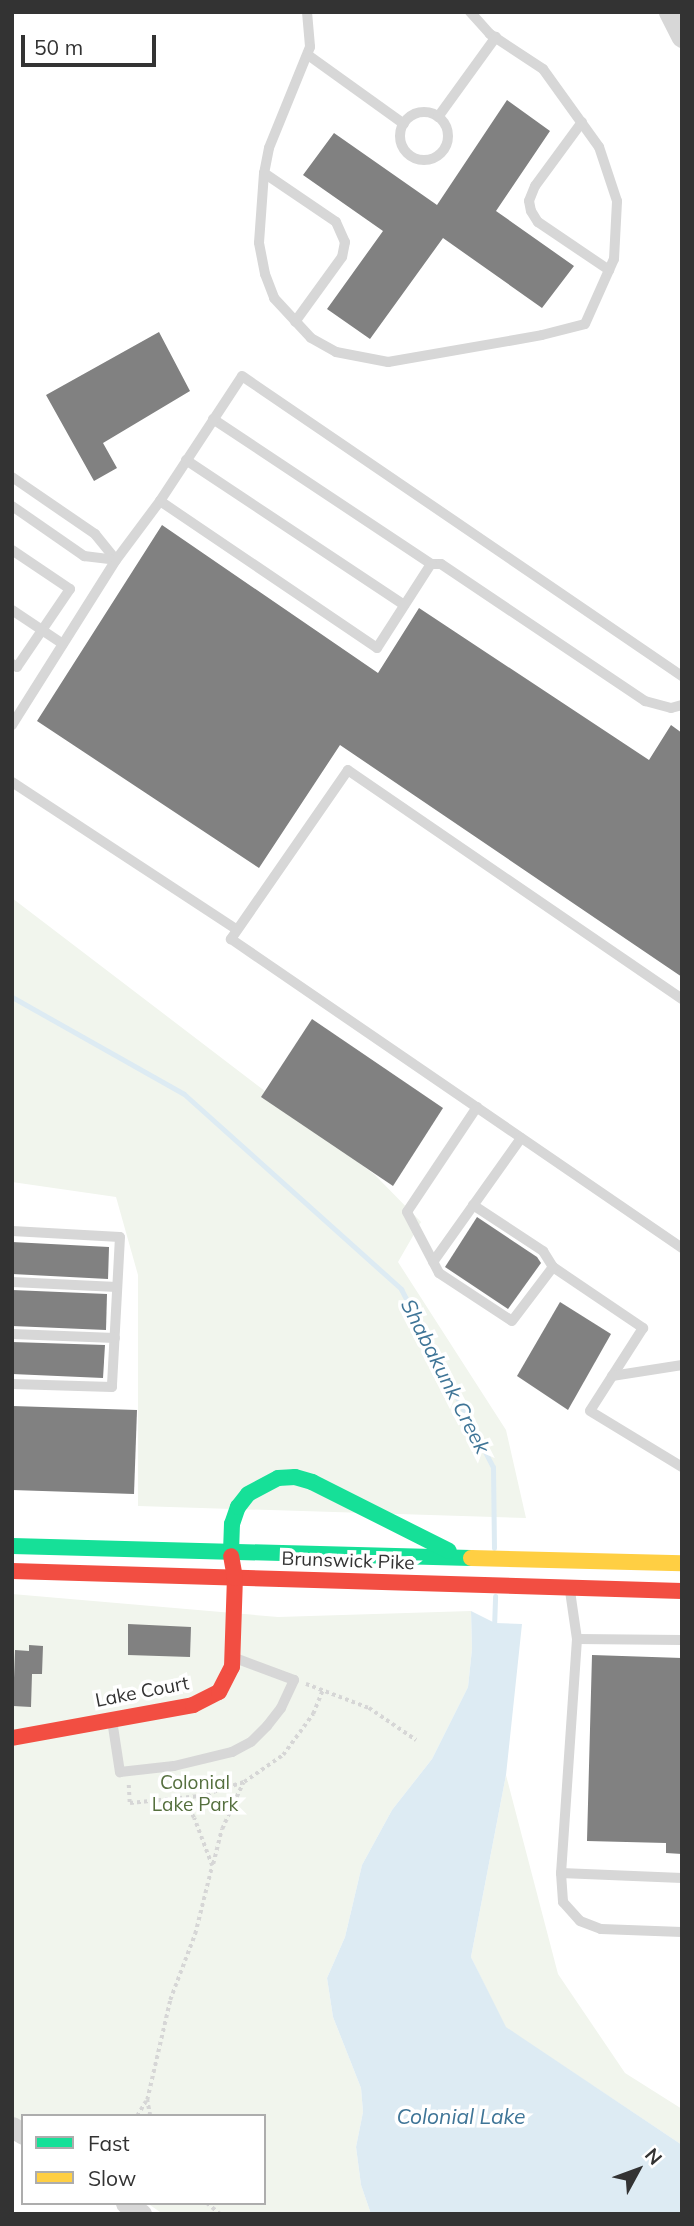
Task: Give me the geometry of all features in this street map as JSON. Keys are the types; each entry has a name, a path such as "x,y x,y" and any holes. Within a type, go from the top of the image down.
{"main road":[{"name":"Lake Court","path":"12,1738 207,1700 227,1681 232,1657 235,1578 231,1552 232,1524 238,1507 248,1494 262,1484 278,1478 295,1477 312,1482 461,1556"},
{"name":"Brunswick Pike","path":"12,1546 682,1563"},
{"name":"Brunswick Pike","path":"12,1571 682,1591"}],"street":[{"path":"669,12 682,37"}],"lane":[{"path":"307,12 310,47 308,55 269,148 264,173 259,243 265,274 274,298 311,338 336,352 359,359 401,360 542,335 585,324 614,260 618,228 617,201 600,147 543,69 496,37 470,12"},
{"path":"438,117 496,37"},
{"path":"308,55 404,124"},
{"path":"415,114 438,117 447,130 446,145 436,157 428,160 414,158 402,147 401,131 404,124 415,114"},
{"path":"582,122 535,186 529,201 531,211 538,222 608,270"},
{"path":"264,173 336,222 345,242 342,257 295,322"},
{"path":"12,725 117,560 242,376 682,676"},
{"path":"212,419 431,564 441,564 645,701 671,708 682,705"},
{"path":"186,460 404,605"},
{"path":"12,477 95,534 117,560"},
{"path":"159,501 377,648 431,564"},
{"path":"12,506 85,556 117,560"},
{"path":"12,550 70,589 16,667 12,664"},
{"path":"12,610 63,644"},
{"path":"682,999 348,769 231,939 682,1248"},
{"path":"12,782 237,930"},
{"path":"477,1107 407,1212 439,1273 512,1321 553,1267"},
{"path":"433,1262 521,1138"},
{"path":"473,1205 543,1251 553,1267 643,1328 590,1411 682,1467"},
{"path":"12,1231 120,1237 112,1387 12,1384"},
{"path":"12,1282 117,1287"},
{"path":"12,1334 115,1338"},
{"path":"612,1376 682,1365"},
{"path":"570,1588 577,1639 561,1873 562,1902 580,1922 601,1929 682,1931"},
{"path":"577,1639 682,1640"},
{"path":"111,1720 120,1772 174,1766 232,1752 251,1742 267,1726 281,1708 294,1680 232,1657"},
{"path":"561,1873 682,1878"}],"path":[{"path":"294,1680 369,1708 416,1740"},
{"path":"128,1771 130,1804 181,1799 221,1791 244,1782 283,1755 313,1714 323,1689"},
{"path":"138,2114 147,2100 170,2000 195,1934 222,1829 244,1782"},
{"path":"181,1799 194,1818 212,1866"},
{"path":"147,2100 150,2114"}],"green space":[{"path":"12,898 375,1175 421,1222 398,1262 506,1430 526,1518 138,1506 138,1275 116,1197 12,1182"},
{"name":"Colonial Lake Park","path":"12,1594 278,1617 471,1611 472,1649 468,1687 432,1759 392,1810 362,1865 345,1937 327,1978 333,2017 361,2088 363,2112 356,2147 361,2185 371,2214 163,2214 150,2205 266,2205 266,2114 21,2114 21,2122 12,2116"},
{"path":"506,1775 558,1974 625,2073 682,2109 682,2145 505,2027 471,1957"}],"water":[{"name":"Colonial Lake","path":"471,1611 495,1623 522,1624 506,1775 471,1957 506,2027 682,2145 682,2214 371,2214 361,2185 356,2147 363,2112 361,2088 333,2017 327,1978 345,1937 362,1865 392,1810 432,1759 468,1687 472,1649"}],"building":[{"path":"507,100 550,131 496,211 574,266 542,308 443,238 370,339 327,309 383,231 303,175 334,133 437,205"},
{"path":"159,332 190,391 103,443 117,468 94,481 46,395"},
{"path":"162,525 378,673 419,608 649,760 671,725 682,733 682,977 340,745 259,868 37,721"},
{"path":"312,1019 443,1108 393,1186 261,1097"},
{"path":"477,1217 537,1257 541,1263 508,1309 445,1267"},
{"path":"12,1242 109,1247 108,1279 12,1274"},
{"path":"12,1290 107,1294 106,1330 12,1326"},
{"path":"560,1302 611,1334 568,1410 517,1376"},
{"path":"12,1342 105,1345 103,1378 12,1374"},
{"path":"12,1406 137,1410 134,1494 12,1490"},
{"path":"128,1624 191,1627 190,1657 128,1655"},
{"path":"29,1645 43,1646 42,1674 32,1674 31,1707 13,1706 15,1650 29,1651"},
{"path":"592,1655 682,1658 682,1854 666,1853 666,1843 587,1841"}],"waterway":[{"name":"Shabakunk Creek","path":"12,997 184,1094 401,1289 493,1467 494,1548"},
{"name":"Shabakunk Creek","path":"494,1628 495,1596"}],"traffic: fast":[{"path":"231,1552 232,1524 238,1507 248,1494 278,1478 295,1477 312,1482 449,1551"},
{"path":"12,1546 471,1558"}],"traffic: slow":[{"path":"471,1558 682,1563"}],"traffic: jam":[{"path":"12,1738 193,1705 219,1692 232,1667 235,1578 231,1556"},
{"path":"12,1571 682,1591"}]}
